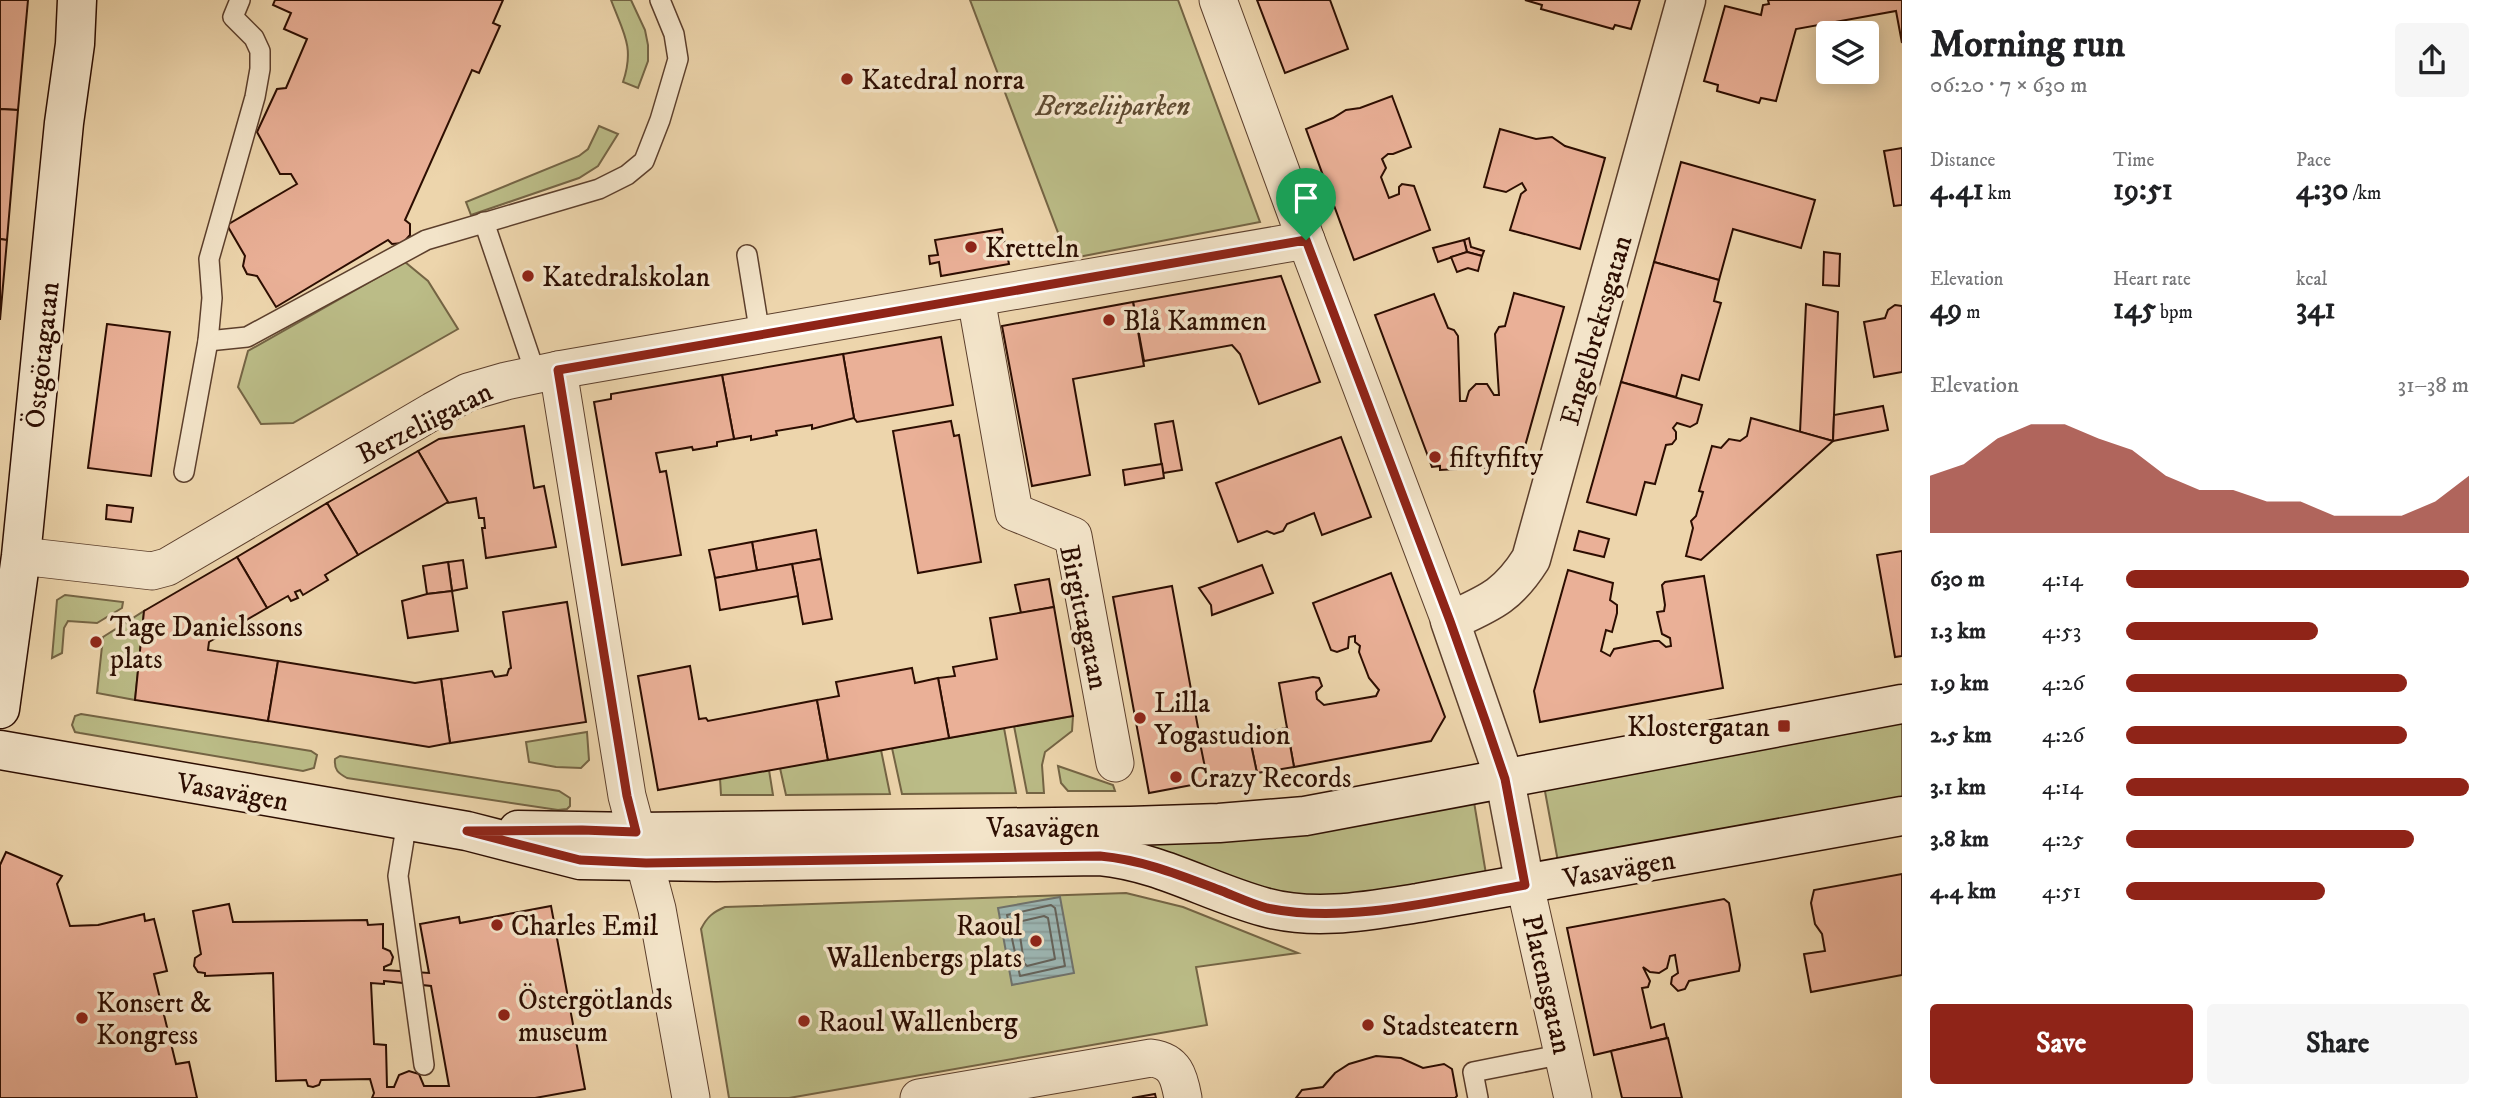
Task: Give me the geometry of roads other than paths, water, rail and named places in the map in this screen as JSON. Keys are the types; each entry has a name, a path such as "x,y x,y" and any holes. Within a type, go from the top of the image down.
{"main road":[{"name":"Östgötagatan","path":"0,709 21,556 64,123 75,44 77,0"},
{"name":"Östgötagatan","path":"75,44 93,0"},
{"name":"Engelbrektsgatan","path":"1450,621 1495,601 1519,578 1531,559 1686,0"},
{"name":"Platensgatan","path":"1450,621 1505,779 1525,885"},
{"name":"Vasavägen","path":"641,847 1219,823 1305,816 1902,704"},
{"name":"Vasavägen","path":"0,750 467,831 582,830 641,847 1125,858 1154,866 1263,907 1313,915 1359,912 1525,885 1902,816"}],"street":[{"name":"Platensgatan","path":"1218,0 1450,621"},
{"name":"Berzeliigatan","path":"21,556 152,571 167,567 468,392 547,372 1306,240"},
{"name":"Birgittagatan","path":"976,298 1014,512 1073,536 1115,763"},
{"path":"547,372 627,796 657,909 691,1098"},
{"name":"Platensgatan","path":"1525,885 1573,1098"},
{"path":"919,1098 1151,1058 1165,1060 1178,1083"}],"lane":[{"path":"184,472 208,341 212,298 209,259 255,97 260,69 260,51 254,38 233,17 240,0"},
{"path":"208,341 247,337 426,240 599,189 627,175 644,161 660,120 678,59 674,34 660,0"},
{"path":"484,222 547,372"},
{"path":"747,255 760,335"},
{"path":"407,821 398,876 424,1065"},
{"path":"1478,1098 1473,1072 1564,1054"}],"water":[{"name":"Raoul Wallenbergs plats","path":"1060,897 1074,973 1012,985 998,908"}],"place":[{"name":"Katedral norra","path":"847,79"},
{"name":"Kretteln","path":"971,247"},
{"name":"Katedralskolan","path":"528,276"},
{"name":"Blå Kammen","path":"1109,320"},
{"name":"fiftyfifty","path":"1435,457"},
{"name":"Tage Danielssons plats","path":"96,642"},
{"name":"Lilla Yogastudion","path":"1140,718"},
{"name":"Klostergatan","path":"1784,726"},
{"name":"Crazy Records","path":"1176,777"},
{"name":"Charles Emil","path":"497,925"},
{"name":"Raoul Wallenbergs plats","path":"1036,941"},
{"name":"Östergötlands museum","path":"504,1015"},
{"name":"Konsert & Kongress","path":"82,1018"},
{"name":"Raoul Wallenberg","path":"804,1021"},
{"name":"Stadsteatern","path":"1368,1025"}],"park label":[{"name":"Berzeliiparken","path":"1113,105"}]}
